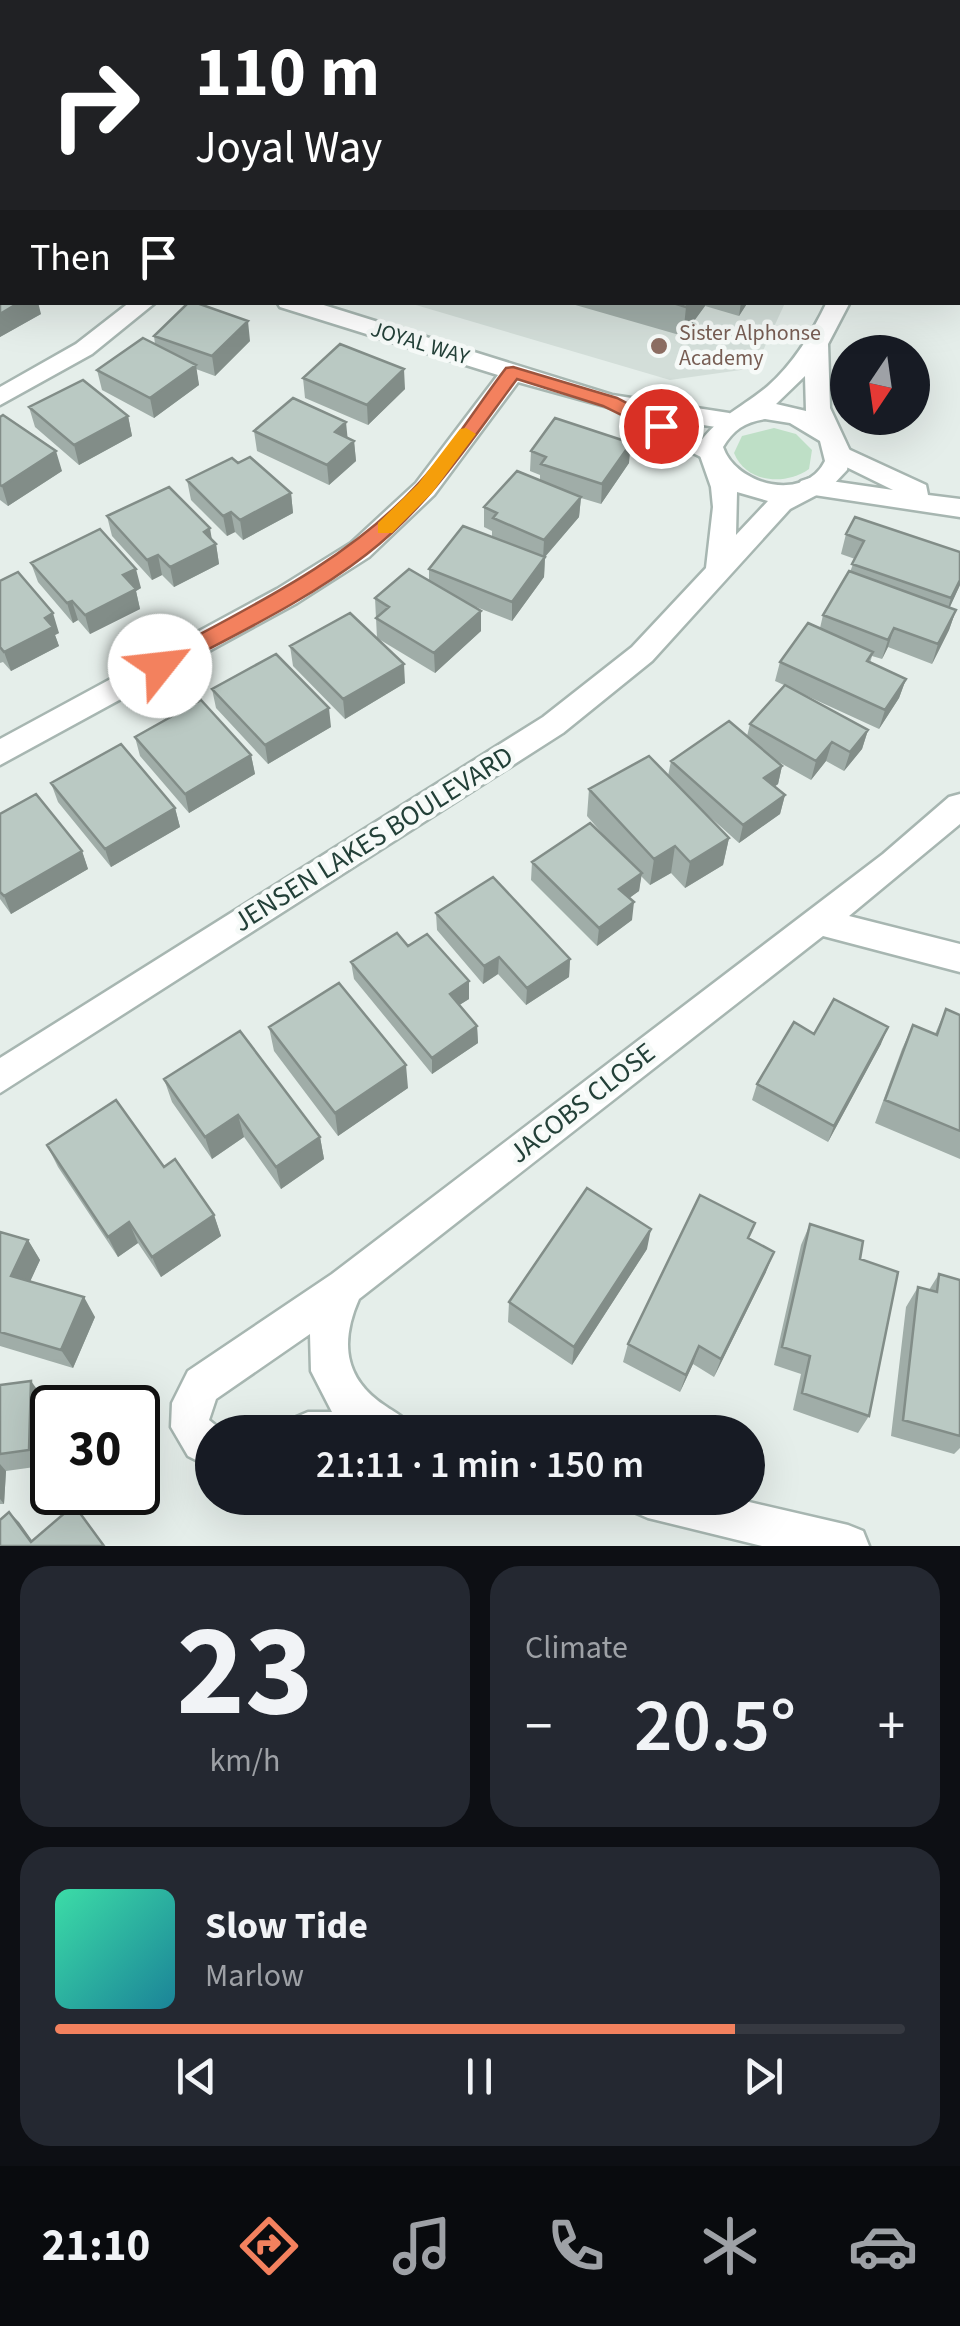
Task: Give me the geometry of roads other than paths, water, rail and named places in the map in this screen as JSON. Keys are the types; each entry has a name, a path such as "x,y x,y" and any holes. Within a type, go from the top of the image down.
{"street":[{"path":"0,397 68,359 140,305"},
{"name":"JOYAL WAY","path":"298,305 610,402 737,417"},
{"path":"719,568 726,507 710,447 717,432 776,392 818,347 838,305"},
{"path":"714,459 728,478 752,489 777,494 821,483 835,468 833,443 818,404 818,347"},
{"path":"0,753 287,596 360,550 425,489 513,372"},
{"name":"JOYAL WAY","path":"610,402 714,459"},
{"path":"737,417 794,414 816,423 833,443 951,505"},
{"path":"805,489 951,505"},
{"name":"JENSEN LAKES BOULEVARD","path":"0,1076 554,725 642,654 781,503 805,489"},
{"name":"JACOBS CLOSE","path":"195,1435 186,1418 202,1385 346,1286 922,841 960,806"},
{"path":"817,921 960,958"},
{"name":"JACOBS CLOSE","path":"346,1286 327,1328 326,1349 341,1392 361,1415"},
{"path":"719,1515 848,1546"}],"place":[{"name":"Sister Alphonse Academy","path":"659,346"}]}
